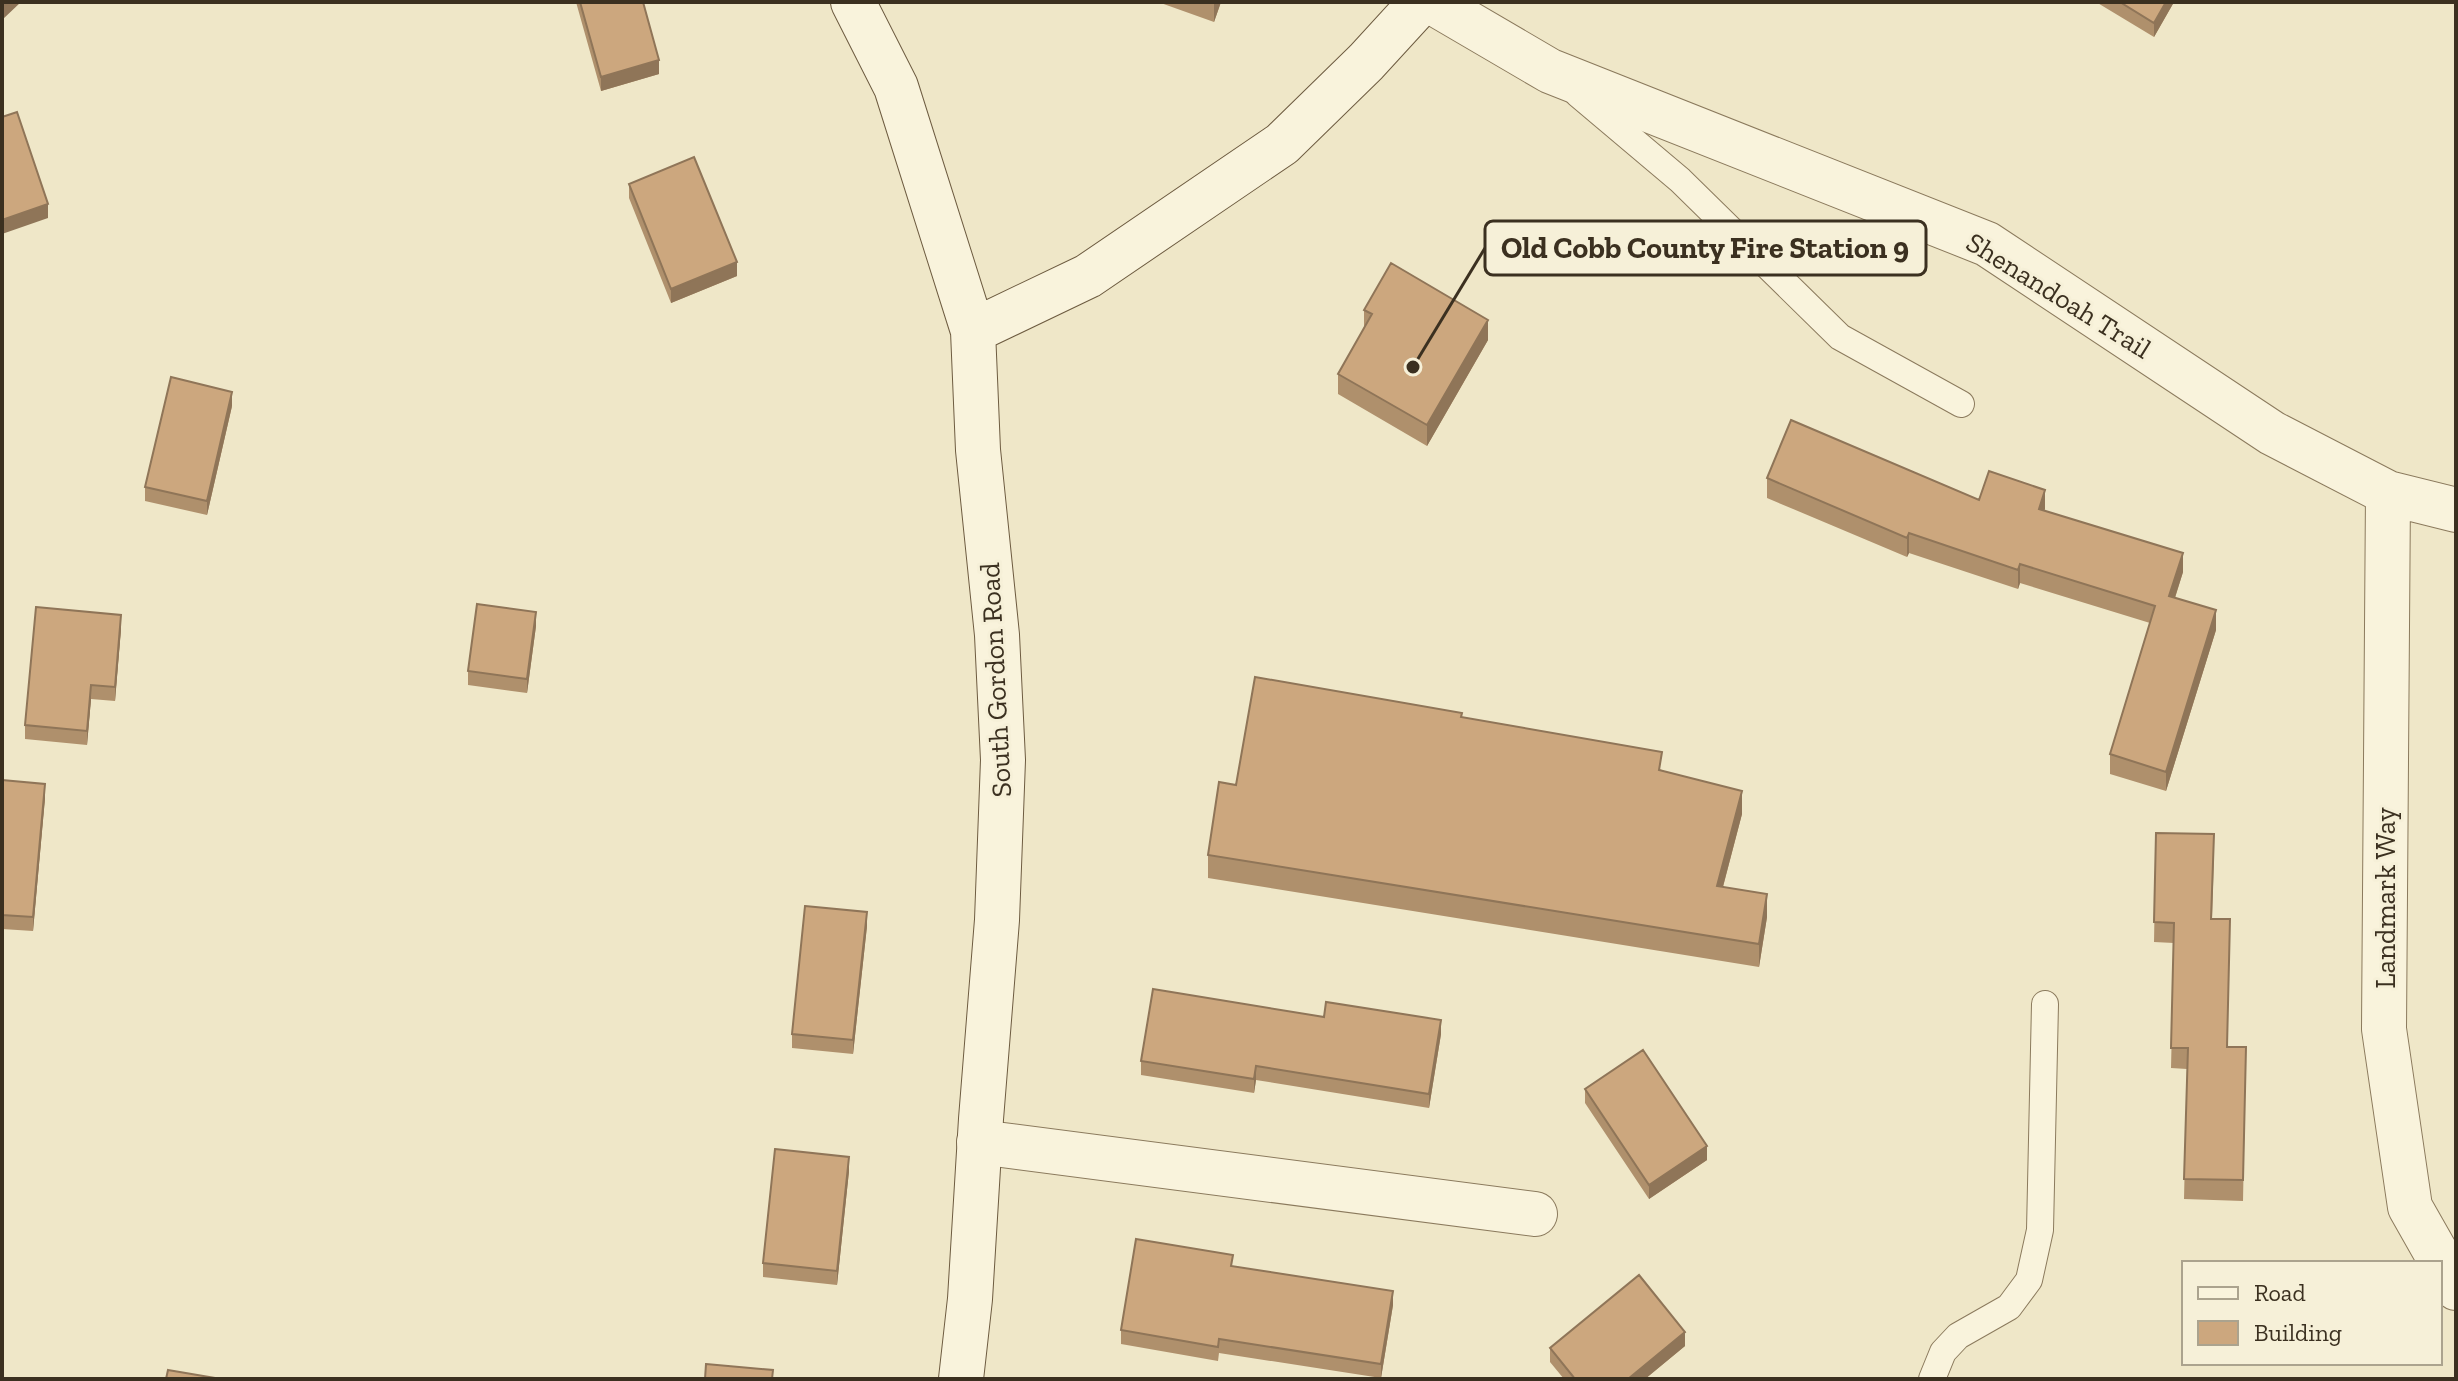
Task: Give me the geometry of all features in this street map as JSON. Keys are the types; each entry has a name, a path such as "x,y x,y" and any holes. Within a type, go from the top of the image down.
{"street":[{"name":"South Gordon Road","path":"853,2 896,87 973,331 978,450 997,635 1003,760 997,920 970,1299 961,1379"},
{"path":"973,331 1088,276 1282,144 1366,62 1421,2"},
{"name":"Shenandoah Trail","path":"1432,2 1550,71 1987,244 2272,433 2388,493 2456,510"},
{"name":"Landmark Way","path":"2388,493 2384,1029 2410,1207 2441,1261"},
{"path":"979,1142 1535,1214"},
{"name":"Landmark Way","path":"2442,1263 2456,1288"}],"lane":[{"path":"1550,71 1680,180 1840,337 1961,404"},
{"path":"1932,1379 1943,1352 1958,1336 2009,1307 2029,1280 2040,1230 2045,1004"}],"building":[{"path":"580,2 643,2 659,60 601,77"},
{"path":"2120,2 2166,2 2154,23"},
{"path":"17,112 48,204 2,220 2,117"},
{"path":"694,157 737,262 671,289 629,184"},
{"path":"1391,263 1488,320 1427,425 1338,374 1372,314 1364,310"},
{"path":"171,377 232,392 207,501 145,487"},
{"path":"1791,420 1979,500 1989,471 2045,490 2039,509 2183,553 2169,596 2216,610 2166,772 2110,754 2155,606 2020,564 2018,570 1909,533 1907,538 1767,478"},
{"path":"477,604 536,612 527,679 468,671"},
{"path":"36,607 121,615 115,687 91,685 87,731 25,725"},
{"path":"1255,677 1662,752 1659,770 1742,791 1717,886 1767,894 1759,944 1208,855 1219,782 1236,785"},
{"path":"2,780 45,784 33,917 2,915"},
{"path":"2156,833 2214,834 2211,919 2230,919 2227,1047 2246,1047 2243,1180 2184,1179 2188,1048 2171,1048 2174,923 2154,922"},
{"path":"805,906 867,912 853,1040 792,1034"},
{"path":"1153,989 1324,1017 1326,1002 1441,1020 1429,1094 1256,1066 1254,1079 1141,1061"},
{"path":"1643,1050 1707,1146 1649,1185 1585,1089"},
{"path":"775,1149 849,1157 837,1271 763,1263"},
{"path":"1136,1239 1233,1255 1231,1266 1393,1291 1381,1364 1219,1339 1218,1347 1121,1330"},
{"path":"1639,1275 1685,1332 1628,1379 1575,1379 1550,1348"},
{"path":"706,1364 773,1370 772,1379 705,1379"},
{"path":"168,1370 221,1379 166,1379"}],"place":[{"name":"Old Cobb County Fire Station 9","path":"1413,367"}]}
